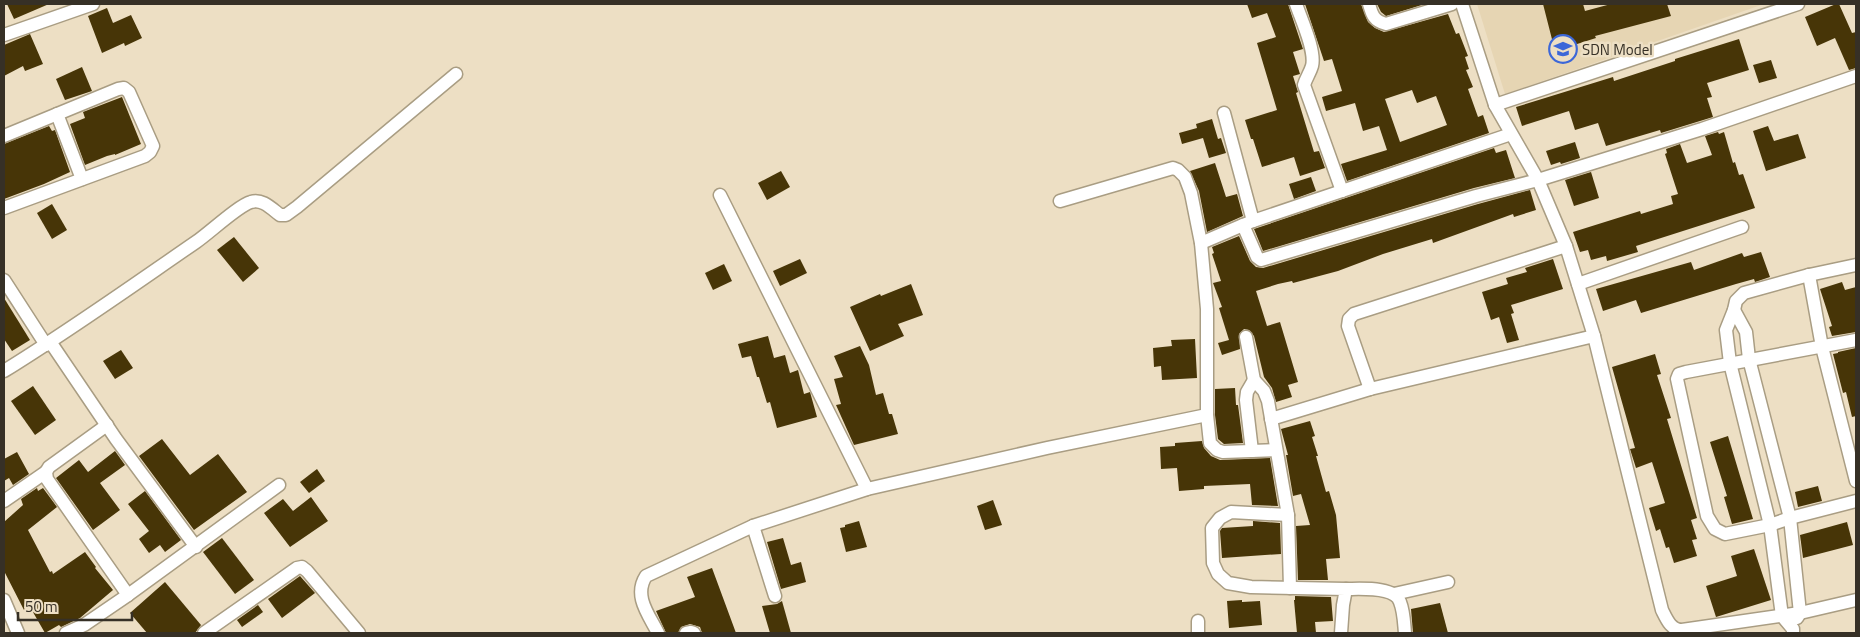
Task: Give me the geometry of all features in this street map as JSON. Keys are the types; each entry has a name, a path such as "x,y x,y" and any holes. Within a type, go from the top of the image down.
{"street":[{"path":"4,35 93,4"},
{"path":"1296,4 1311,48 1312,67 1304,85 1342,191"},
{"path":"1369,4 1373,18 1378,22 1386,24 1452,4"},
{"path":"1462,4 1495,105 1538,180 1566,246 1594,336 1662,610 1670,625 1677,632 1800,613 1856,600"},
{"path":"1495,105 1798,4"},
{"path":"4,371 48,344 212,231 248,202 256,201 265,204 280,215 297,208 456,74"},
{"path":"1224,113 1248,223 1257,257 1261,260 1476,196 1538,180 1702,129 1856,76"},
{"path":"4,136 124,88 129,92 153,146 145,156 4,208"},
{"path":"57,114 82,179"},
{"path":"1201,243 1248,223 1511,134"},
{"path":"1060,201 1173,168 1185,177 1191,193 1201,243 1207,309 1207,415 1210,443 1213,447 1223,452 1276,450"},
{"path":"720,195 867,489"},
{"path":"1578,284 1742,227"},
{"path":"1370,389 1348,326 1354,314 1566,246"},
{"path":"1793,631 1782,616 1770,524 1730,363 1726,330 1736,301 1744,293 1808,275 1856,265"},
{"path":"1808,275 1822,347 1856,482"},
{"path":"4,280 48,344 196,547"},
{"path":"1734,310 1746,332 1749,359 1790,518 1800,613 1793,631"},
{"path":"1271,419 1370,389 1594,336"},
{"path":"1246,337 1254,380 1264,391 1268,401 1288,515 1290,588"},
{"path":"1856,340 1686,372 1679,374 1677,379 1707,516 1715,529 1725,534 1856,501"},
{"path":"1252,451 1246,400 1247,392 1254,380"},
{"path":"658,633 640,598 641,586 646,576 753,526 867,489 1047,448 1207,415"},
{"path":"4,501 107,426"},
{"path":"46,472 47,479 128,595"},
{"path":"66,633 87,629 128,595 279,485"},
{"path":"1288,515 1231,512 1220,518 1212,528 1212,562 1218,574 1228,583 1251,587 1385,591 1394,594 1400,600 1405,633"},
{"path":"753,526 775,596"},
{"path":"210,631 297,568 302,567 359,633"},
{"path":"1394,594 1448,582"},
{"path":"1341,633 1346,589"},
{"path":"4,600 18,633"},
{"path":"686,633 694,633"}],"shaded area":[{"name":"SDN Model","path":"1477,4 1764,4 1505,94"}],"building":[{"path":"7,4 49,4 14,19"},
{"path":"1247,4 1288,4 1303,49 1293,52 1300,74 1293,76 1298,92 1296,93 1314,152 1319,151 1325,168 1300,176 1294,157 1262,167 1245,120 1277,110 1257,43 1276,37 1267,13 1252,18"},
{"path":"1305,4 1361,4 1368,22 1384,32 1448,14 1456,34 1459,33 1468,56 1465,57 1469,69 1466,70 1473,87 1468,89 1478,117 1483,115 1489,133 1347,181 1341,164 1387,150 1379,126 1363,131 1355,103 1326,111 1322,97 1342,91 1332,59 1324,61","holes":["1412,90 1417,103 1436,96 1447,125 1400,142 1385,99"]},
{"path":"1377,4 1425,4 1386,16 1381,12"},
{"path":"1543,4 1583,4 1585,11 1611,4 1667,4 1671,16 1595,36 1596,38 1555,51"},
{"path":"1839,4 1852,33 1856,32 1856,68 1849,70 1835,38 1817,46 1805,17"},
{"path":"107,8 113,23 131,15 142,38 125,46 124,43 102,53 88,16"},
{"path":"30,34 43,64 25,71 23,66 4,76 4,45"},
{"path":"1739,39 1749,70 1707,83 1712,97 1707,98 1713,117 1661,133 1660,130 1606,146 1598,123 1575,130 1569,111 1522,126 1516,107 1613,77 1614,81"},
{"path":"1771,60 1777,78 1759,83 1753,65"},
{"path":"82,67 92,91 65,100 56,79"},
{"path":"122,97 141,144 85,165 70,124 85,118 83,112"},
{"path":"1212,119 1218,139 1221,138 1226,153 1209,158 1203,138 1182,144 1179,133 1197,128 1196,124"},
{"path":"49,126 52,131 55,130 70,172 4,199 4,144"},
{"path":"1768,126 1774,141 1798,134 1806,158 1766,171 1753,131"},
{"path":"1718,132 1719,134 1724,132 1733,163 1735,162 1739,175 1743,174 1755,208 1636,246 1638,252 1607,261 1606,256 1591,260 1588,250 1580,252 1573,232 1640,211 1641,214 1673,204 1671,196 1678,194 1665,154 1667,153 1666,149 1680,144 1687,163 1712,155 1705,136"},
{"path":"1575,142 1580,158 1551,165 1546,151"},
{"path":"1494,148 1496,153 1506,150 1515,178 1474,188 1263,251 1254,229"},
{"path":"1215,163 1226,197 1237,194 1243,216 1207,232 1199,191 1190,171"},
{"path":"781,171 790,187 767,200 758,183"},
{"path":"1591,172 1599,198 1574,206 1565,180"},
{"path":"1311,177 1316,191 1294,199 1289,184"},
{"path":"1530,190 1536,210 1514,217 1513,214 1433,243 1432,239 1383,254 1338,271 1293,283 1292,281 1278,284 1256,291 1267,326 1280,322 1298,382 1288,385 1292,397 1276,402 1272,388 1264,377 1254,336 1249,330 1244,329 1239,334 1240,349 1222,355 1218,343 1229,340 1219,308 1222,307 1213,283 1221,281 1212,254 1214,253 1212,247 1239,236 1250,261 1256,267 1263,268"},
{"path":"52,204 67,230 52,239 37,213"},
{"path":"234,237 259,268 243,282 217,250"},
{"path":"1761,252 1770,277 1755,282 1754,279 1736,284 1641,313 1636,300 1603,311 1596,289 1691,262 1694,270 1742,253 1744,257"},
{"path":"800,259 807,273 780,286 773,271"},
{"path":"1553,259 1563,289 1511,305 1514,313 1511,314 1519,340 1507,343 1499,317 1491,320 1482,292 1508,284 1506,278 1527,272 1525,268"},
{"path":"724,264 732,281 713,290 705,273"},
{"path":"1842,282 1845,290 1856,287 1856,332 1832,336 1829,327 1832,326 1820,289"},
{"path":"911,284 923,315 898,324 904,336 870,351 850,307 880,294 881,296"},
{"path":"4,298 30,340 12,351 4,339"},
{"path":"768,336 774,358 785,355 790,373 798,370 804,394 810,392 817,417 777,428 770,402 767,403 751,356 742,358 738,344"},
{"path":"1195,339 1197,378 1162,380 1161,366 1154,367 1153,348 1172,346 1171,340"},
{"path":"860,346 869,365 876,395 883,393 889,414 892,414 898,434 854,445 836,405 841,404 834,379 843,377 834,356"},
{"path":"1856,348 1856,416 1852,417 1846,392 1843,393 1833,354"},
{"path":"121,350 133,368 115,379 103,361"},
{"path":"1655,354 1661,374 1657,375 1671,418 1667,419 1697,518 1691,520 1697,539 1692,540 1697,556 1674,563 1669,547 1666,548 1660,529 1656,531 1649,508 1665,503 1652,462 1636,468 1630,449 1635,448 1612,367"},
{"path":"33,386 56,420 35,435 11,401"},
{"path":"1235,388 1243,443 1224,444 1218,439 1215,415 1215,389"},
{"path":"1310,421 1315,436 1312,437 1318,456 1316,456 1326,492 1329,491 1336,515 1340,558 1326,559 1328,580 1298,580 1296,526 1310,525 1301,494 1293,496 1286,455 1288,455 1281,429"},
{"path":"1728,436 1753,519 1732,524 1724,497 1727,496 1710,442"},
{"path":"162,439 190,475 218,454 247,492 194,530 139,456"},
{"path":"1202,441 1204,448 1211,456 1220,460 1270,458 1278,506 1252,505 1250,484 1204,486 1204,489 1179,491 1177,468 1161,469 1160,447 1175,446 1175,443"},
{"path":"115,451 125,465 100,483 120,510 93,530 56,478 79,460 88,472"},
{"path":"17,452 29,474 13,485 9,478 4,481 4,459"},
{"path":"317,469 325,481 309,493 300,482"},
{"path":"1818,486 1822,501 1798,507 1795,492"},
{"path":"37,488 38,491 43,488 57,507 28,530 50,572 52,571 53,574 85,552 113,590 80,618 61,627 59,625 45,633 30,607 24,610 4,571 4,522 23,505 21,499"},
{"path":"145,491 181,540 165,552 160,545 149,553 139,539 149,531 128,504"},
{"path":"311,497 328,521 290,547 264,513 283,499 293,511"},
{"path":"993,500 1002,525 985,530 977,506"},
{"path":"859,521 867,547 846,552 840,528"},
{"path":"1253,521 1280,523 1281,554 1222,558 1220,531 1222,528 1253,526"},
{"path":"1847,522 1853,545 1803,558 1800,535"},
{"path":"222,538 254,580 235,594 203,552"},
{"path":"783,538 791,565 801,562 806,582 781,589 767,542"},
{"path":"1754,549 1771,600 1716,617 1706,586 1737,576 1731,556"},
{"path":"712,568 736,633 702,633 700,627 690,624 681,627 678,633 666,633 656,611 695,597 687,577"},
{"path":"300,576 315,593 282,618 268,599"},
{"path":"165,582 201,625 195,633 147,633 130,613"},
{"path":"1295,596 1331,597 1333,621 1315,622 1316,633 1297,633"},
{"path":"1242,600 1242,602 1260,601 1262,625 1229,628 1227,601"},
{"path":"782,601 791,633 770,633 762,606 777,604"},
{"path":"1440,603 1448,633 1413,633 1411,609"},
{"path":"258,605 263,612 242,627 237,620"}],"place":[{"name":"SDN Model","path":"1563,49"}]}
